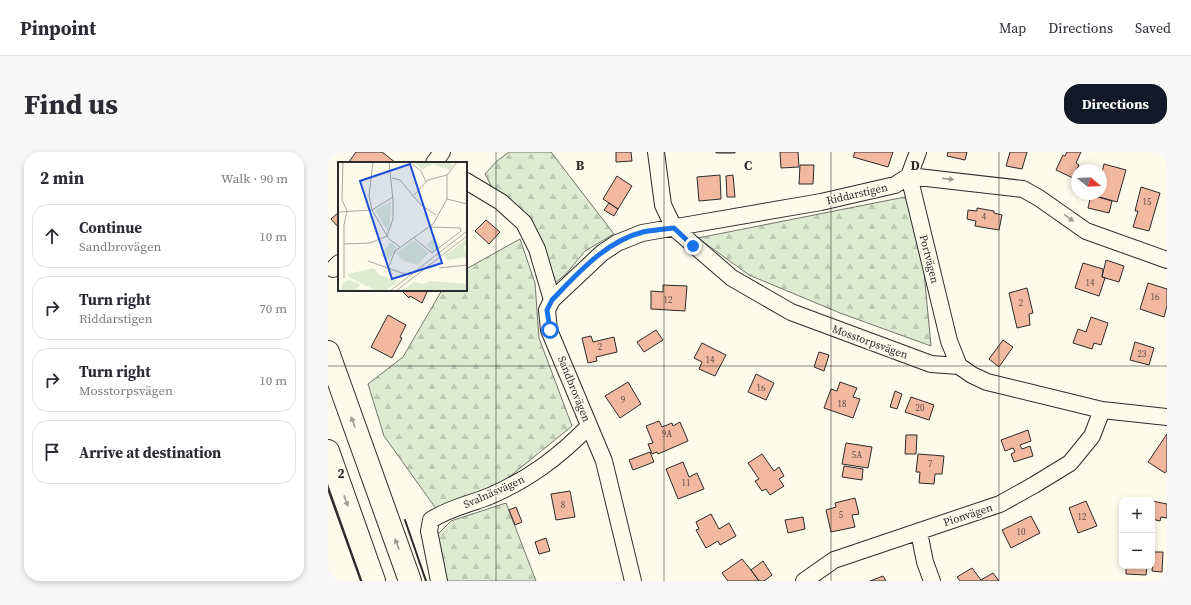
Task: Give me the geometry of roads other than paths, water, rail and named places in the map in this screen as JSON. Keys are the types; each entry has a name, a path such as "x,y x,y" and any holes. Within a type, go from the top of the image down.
{"highway":[{"path":"328,352 410,581"},
{"path":"328,451 374,581"}],"street":[{"path":"435,162 442,152"},
{"name":"Mosstorpsvägen","path":"656,152 663,205 674,228 732,278 791,312 931,364 959,366"},
{"path":"918,152 909,176 1023,189 1039,198 1086,231 1167,260"},
{"name":"Riddarstigen","path":"552,300 602,253 616,242 642,232 674,228 861,193 895,185 909,176"},
{"name":"Portvägen","path":"909,176 950,341 959,366"},
{"name":"Sandbrovägen","path":"467,182 501,202 524,223 537,249 552,300 547,310 550,330 604,461 633,581"},
{"path":"959,366 972,376 987,382 1102,410 1167,417"},
{"name":"Pionvägen","path":"804,581 834,560 1000,504 1070,463 1092,436 1102,410"},
{"name":"Svalnäsvägen","path":"439,581 429,531 431,520 441,513 488,497 527,478 564,451 589,426"},
{"path":"919,532 925,562 932,581"}]}
